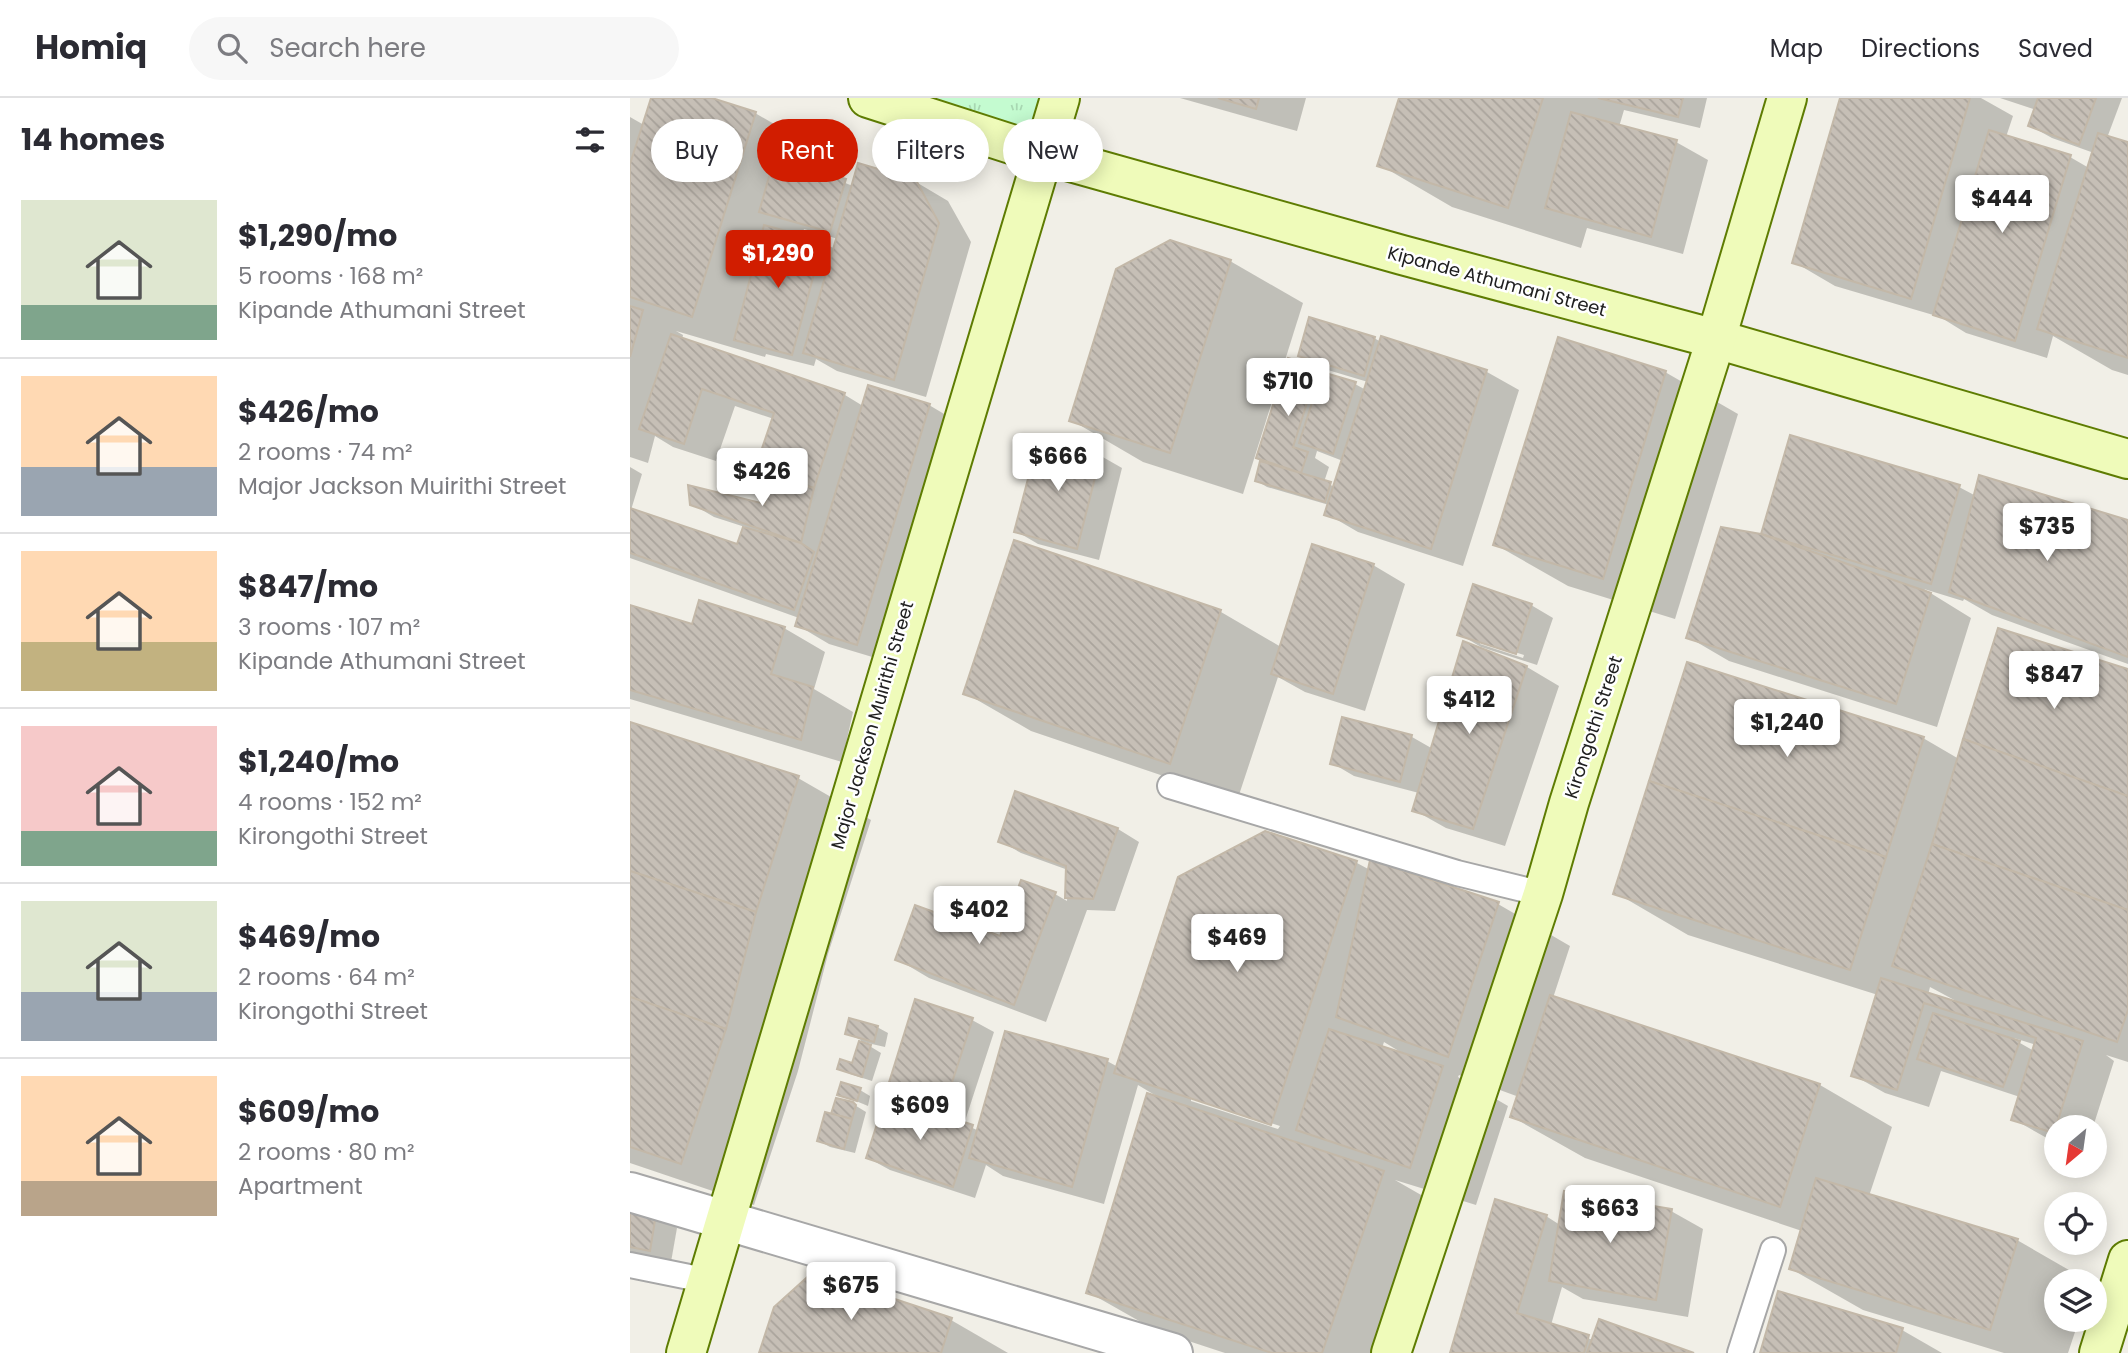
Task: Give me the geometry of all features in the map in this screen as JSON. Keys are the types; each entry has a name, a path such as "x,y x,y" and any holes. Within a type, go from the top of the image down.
{"street":[{"name":"Kipande Athumani Street","path":"868,98 1003,141"},
{"name":"Major Jackson Muirithi Street","path":"1053,119 1060,98"},
{"name":"Kirongothi Street","path":"1391,1353 1543,894 1569,803 1716,339 1787,98"},
{"name":"Kipande Athumani Street","path":"1103,171 1716,339 2128,459"},
{"name":"Major Jackson Muirithi Street","path":"686,1353 1034,182"},
{"path":"630,1192 1173,1353"},
{"path":"2099,1353 2128,1260"}],"lane":[{"path":"1170,786 1457,873 1543,894"},
{"path":"1740,1353 1773,1250"},
{"path":"630,1265 709,1281"}],"green space":[{"path":"868,98 1061,98 1054,119 1003,119 1003,141 989,137 989,119 933,119"}],"building":[{"path":"651,98 712,98 756,112 743,154 743,119 651,119 651,182 734,182 692,317 630,297 630,164"},
{"path":"1218,98 1259,98 1256,109"},
{"path":"1399,98 1543,98 1508,208 1377,166"},
{"path":"1598,98 1683,98 1678,117"},
{"path":"1840,98 1970,98 1911,299 1792,263"},
{"path":"2038,98 2096,98 2079,145 2028,126"},
{"path":"1571,112 1677,140 1651,237 1545,208"},
{"path":"1989,130 2071,155 2015,341 1933,315"},
{"path":"2098,133 2128,142 2128,358 2037,329"},
{"path":"858,163 872,167 872,182 917,182 939,223 894,380 803,353 852,182 858,182"},
{"path":"767,182 845,182 830,232 759,212"},
{"path":"764,225 823,241 792,355 734,340"},
{"path":"1170,240 1231,260 1170,453 1069,421 1116,269"},
{"path":"630,306 643,310 630,357"},
{"path":"1309,317 1375,337 1364,376 1298,356"},
{"path":"671,334 845,393 814,488 755,469 774,413 702,389 684,444 639,429"},
{"path":"1381,336 1487,370 1431,549 1324,515"},
{"path":"1558,337 1666,371 1603,579 1493,545"},
{"path":"1288,358 1318,368 1293,447 1308,452 1301,473 1256,458"},
{"path":"1322,372 1356,382 1333,454 1299,443"},
{"path":"868,385 930,404 857,645 795,626"},
{"path":"1790,435 1960,485 1931,584 1761,534"},
{"path":"1039,437 1101,454 1077,549 1014,532"},
{"path":"1260,461 1331,482 1325,502 1255,481"},
{"path":"1979,475 2128,520 2128,657 1949,592"},
{"path":"768,477 814,488 801,543 690,505 688,485 765,504"},
{"path":"630,508 737,544 743,527 801,543 814,552 794,610 630,553"},
{"path":"1721,527 1761,534 1931,593 1896,704 1686,638"},
{"path":"1014,540 1221,610 1170,764 963,694"},
{"path":"1312,544 1374,564 1333,694 1271,674"},
{"path":"1473,584 1532,604 1516,654 1457,635"},
{"path":"699,600 785,627 771,674 813,687 801,740 630,690 630,605 692,624"},
{"path":"1998,628 2128,669 2128,796 1963,739"},
{"path":"1463,641 1527,666 1473,829 1412,811"},
{"path":"1687,662 1924,737 1886,857 1649,781"},
{"path":"1342,717 1412,735 1400,782 1330,764"},
{"path":"630,722 799,776 756,912 630,871"},
{"path":"1963,739 2128,796 2128,910 1932,844"},
{"path":"1649,781 1886,857 1850,970 1613,894"},
{"path":"1015,791 1118,828 1093,899 1065,898 1066,866 998,842"},
{"path":"1265,831 1357,861 1271,1125 1114,1073 1178,877"},
{"path":"1932,844 2128,910 2128,1010 2117,1042 1892,966"},
{"path":"1370,860 1499,902 1448,1057 1336,1017"},
{"path":"630,871 756,912 726,1029 630,997"},
{"path":"1021,880 1056,892 1014,1005 895,960 915,905 1000,936"},
{"path":"1881,978 2083,1041 2060,1115 2044,1115 2044,1130 2011,1120 2036,1038 1924,1003 1897,1090 1851,1076"},
{"path":"1550,995 1820,1084 1780,1207 1510,1117"},
{"path":"630,997 726,1029 681,1164 630,1147"},
{"path":"915,999 973,1018 943,1110 886,1092"},
{"path":"1933,1013 2020,1041 2003,1087 1917,1059"},
{"path":"849,1018 878,1026 874,1042 845,1034"},
{"path":"1329,1029 1443,1066 1410,1168 1296,1130"},
{"path":"1005,1031 1108,1059 1072,1187 969,1158"},
{"path":"859,1041 871,1045 862,1077 837,1069 840,1059 852,1063"},
{"path":"841,1082 861,1088 857,1101 837,1095"},
{"path":"1147,1093 1384,1171 1322,1353 1272,1353 1086,1293"},
{"path":"886,1096 973,1125 953,1187 866,1158"},
{"path":"836,1098 856,1105 852,1119 831,1114"},
{"path":"825,1112 852,1119 844,1149 817,1141"},
{"path":"1816,1178 2018,1239 1990,1330 1789,1269"},
{"path":"1564,1191 1672,1209 1656,1300 1549,1281"},
{"path":"1495,1199 1547,1215 1517,1313 1589,1335 1584,1353 1450,1353"},
{"path":"630,1209 656,1214 650,1251 630,1247"},
{"path":"813,1272 952,1318 941,1353 759,1353 774,1307"},
{"path":"1778,1291 1903,1328 1896,1353 1760,1353"},
{"path":"1599,1319 1694,1353 1587,1353"}]}
